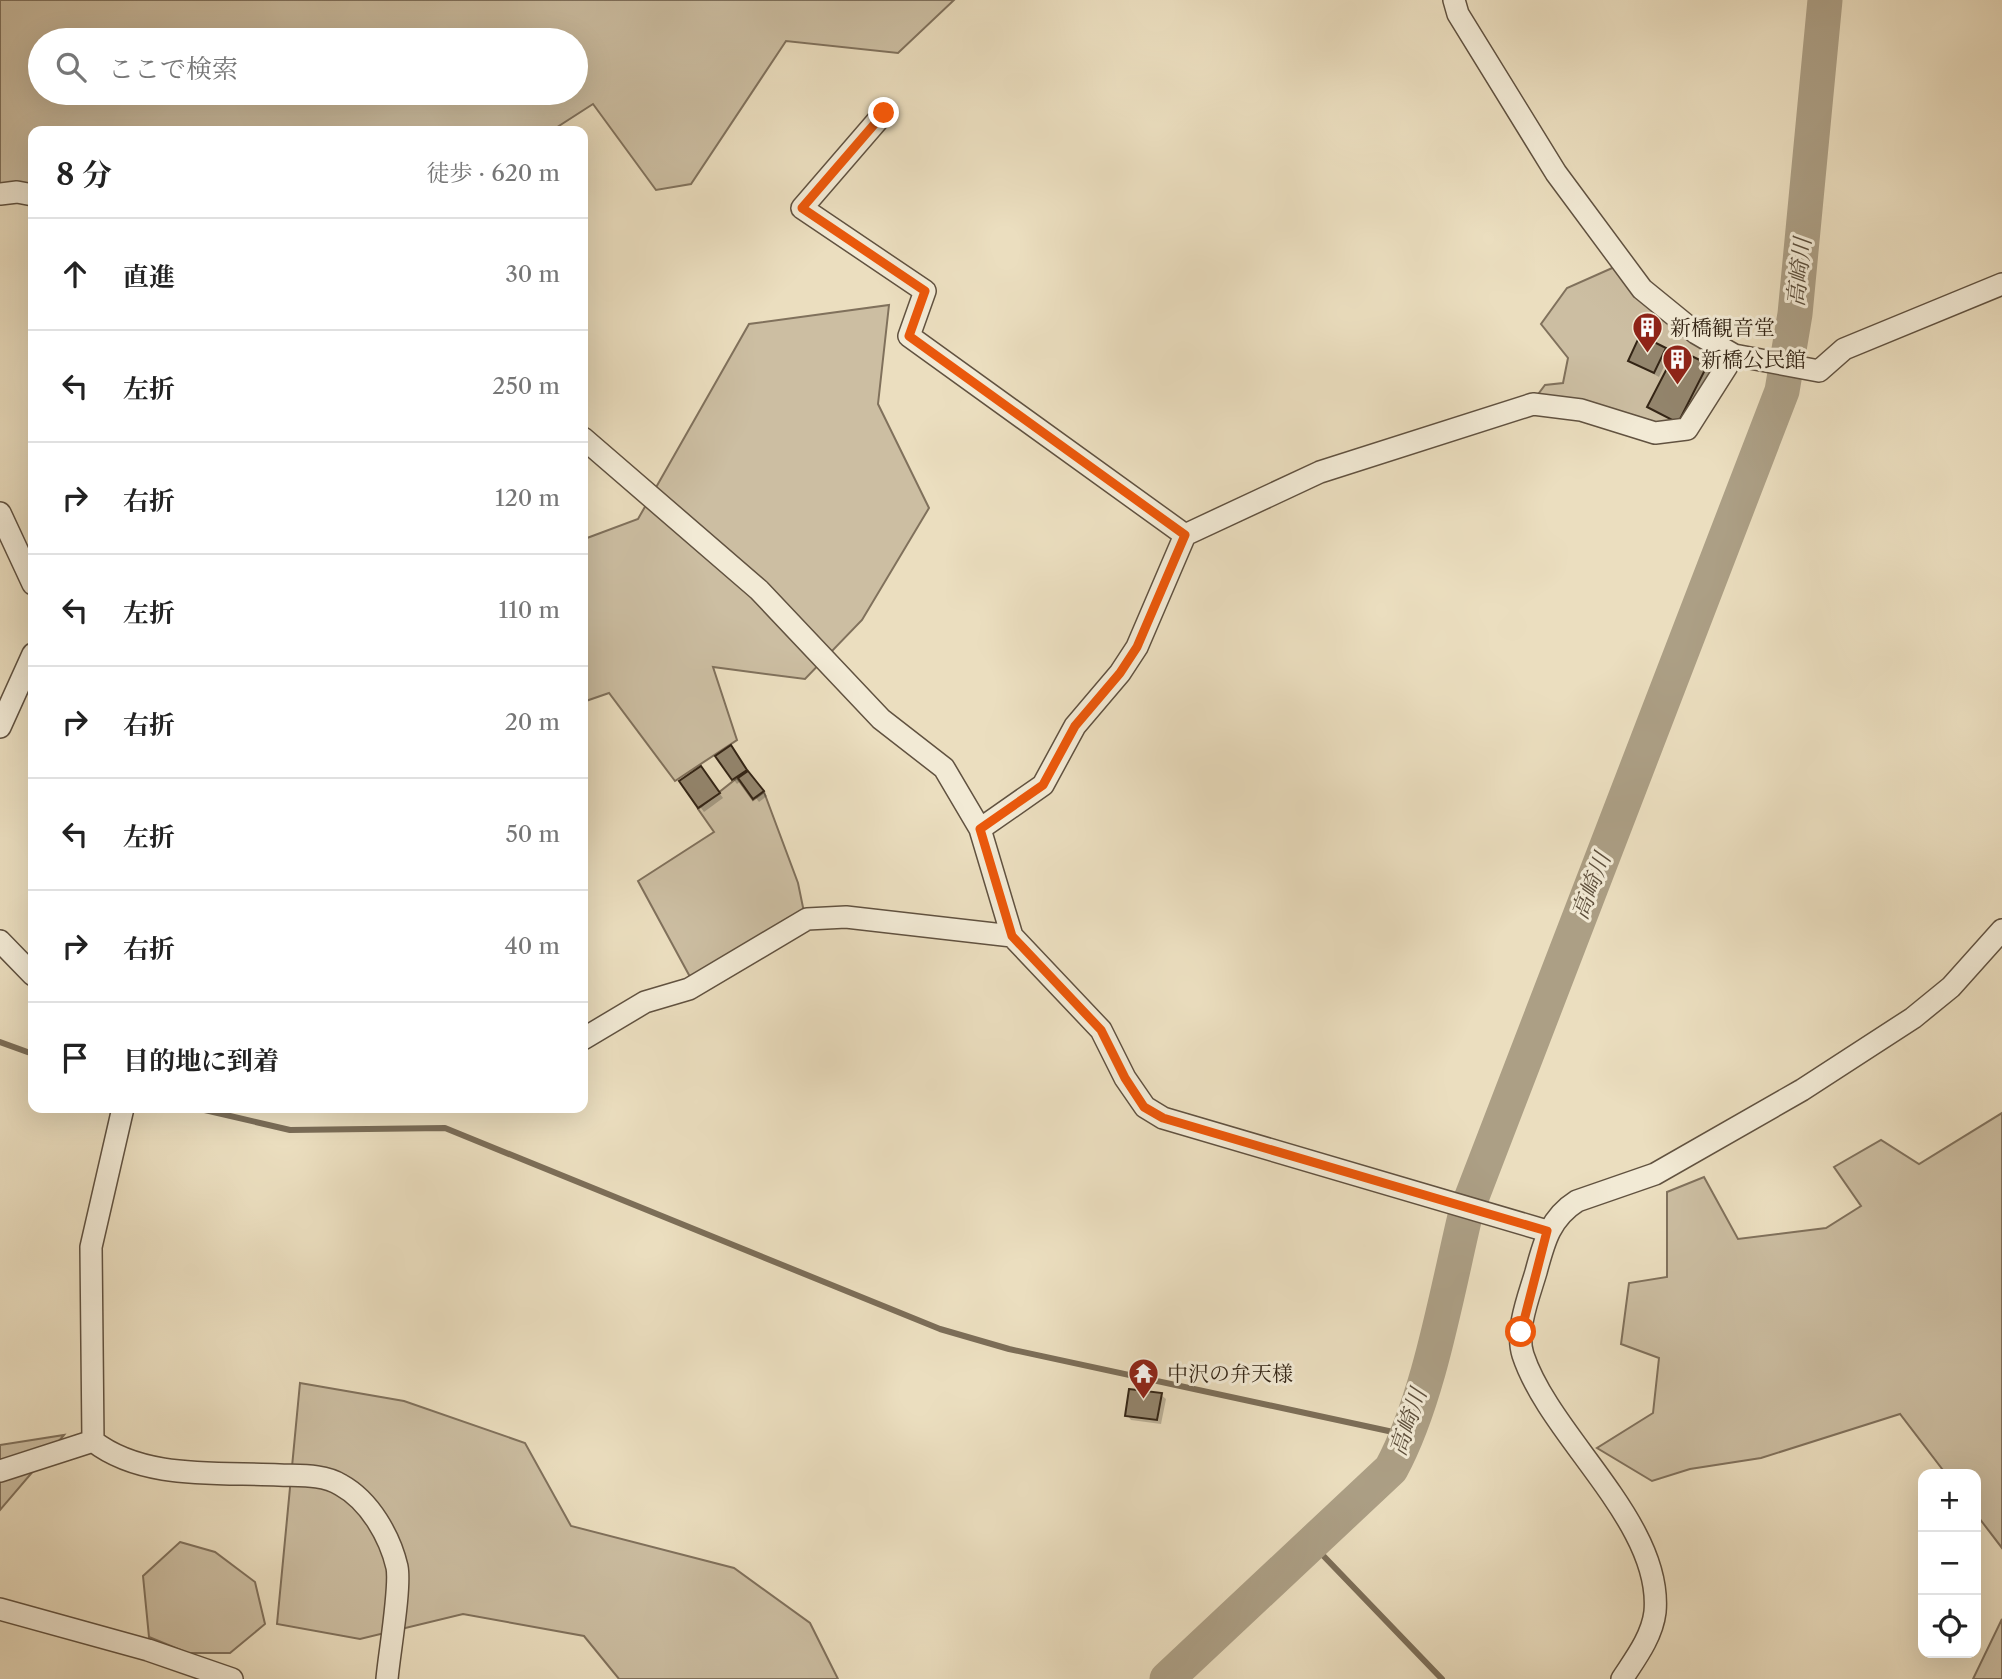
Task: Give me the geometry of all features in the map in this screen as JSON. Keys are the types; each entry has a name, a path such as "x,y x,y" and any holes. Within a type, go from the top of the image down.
{"street":[{"path":"1454,0 1458,14 1556,173 1642,289 1696,333 1734,355 1819,371 1844,349 2002,284"},
{"path":"884,113 802,208 925,291 909,336 1185,535"},
{"path":"0,194 28,194"},
{"path":"980,829 1043,785 1075,726 1120,673 1137,647 1185,535 1320,472 1533,404 1581,410 1655,433 1687,429 1734,355"},
{"path":"588,442 759,590 881,719 944,768 980,829 1012,936 1101,1030 1125,1078 1144,1107 1163,1118 1547,1231"},
{"path":"0,513 28,573"},
{"path":"0,727 28,665"},
{"path":"588,1037 645,1002 689,989 807,919 846,917 1012,936"},
{"path":"1622,1679 1649,1633 1655,1614 1655,1585 1636,1534 1548,1401 1523,1354 1521,1332 1547,1231 1566,1208 1577,1201 1655,1174 1802,1090 1913,1018 1951,987 2002,930"},
{"path":"0,941 28,970"},
{"path":"93,1441 91,1247 121,1113"},
{"path":"0,1471 93,1441"},
{"path":"93,1441 108,1453 145,1466 189,1471 315,1476 341,1485 383,1527 397,1570 387,1679"},
{"path":"0,1609 148,1650 232,1679"}],"shaded area":[{"path":"0,0 954,0 898,53 786,41 691,184 656,190 593,104 559,126 28,126 28,192 0,189"},
{"path":"1619,265 1728,356 1685,426 1657,429 1533,401 1545,385 1563,383 1568,358 1541,324 1567,288"},
{"path":"889,305 878,404 929,508 862,620 805,679 713,667 737,740 675,781 609,693 588,700 588,538 638,519 749,324"},
{"path":"737,778 753,800 764,792 798,883 805,917 695,986 638,881 714,832 698,809"},
{"path":"2002,1113 2002,1548 1981,1521 1981,1469 1942,1469 1900,1414 1761,1458 1690,1469 1652,1481 1597,1448 1653,1413 1659,1358 1621,1344 1629,1283 1667,1277 1667,1192 1704,1177 1738,1239 1826,1228 1861,1206 1834,1167 1881,1140 1919,1164"},
{"path":"300,1383 404,1401 525,1443 571,1526 734,1568 810,1623 838,1679 619,1679 584,1636 463,1614 360,1639 277,1624"},
{"path":"64,1435 0,1510 0,1445"},
{"path":"180,1542 215,1552 255,1582 265,1624 230,1653 188,1653 149,1637 143,1576"},
{"path":"2002,1619 2002,1679 1973,1679"}],"building":[{"name":"新橋観音堂","path":"1640,335 1666,348 1654,373 1628,361"},
{"name":"新橋公民館","path":"1677,349 1708,364 1678,423 1647,407"},
{"path":"731,745 747,770 732,780 715,756"},
{"path":"701,766 720,793 698,808 679,781"},
{"path":"748,771 764,791 753,799 738,778"},
{"name":"中沢の弁天様","path":"1129,1389 1162,1393 1157,1420 1125,1416"}],"waterway":[{"name":"高崎川","path":"1167,1679 1391,1469 1404,1441 1436,1344 1466,1212 1782,391 1795,314 1825,0"},
{"path":"0,1042 28,1052"},
{"path":"217,1113 290,1130 445,1128 940,1329 1009,1349 1407,1435"},
{"path":"1312,1544 1442,1679"}],"place":[{"name":"新橋観音堂","path":"1647,354"},
{"name":"新橋公民館","path":"1678,386"},
{"name":"中沢の弁天様","path":"1144,1400"}],"route":[{"path":"884,113 802,208 925,291 909,336 1185,535 1137,647 1120,673 1075,726 1043,785 980,829 1012,936 1058,981 1101,1030 1125,1078 1144,1107 1163,1118 1547,1231 1521,1332"}]}
